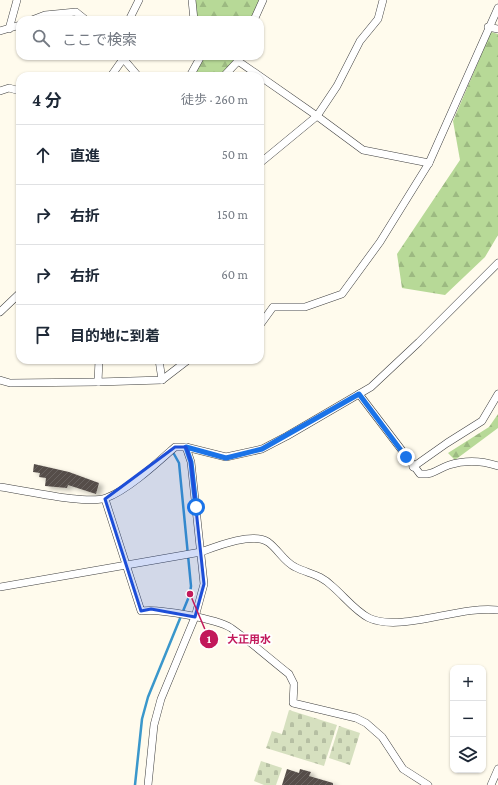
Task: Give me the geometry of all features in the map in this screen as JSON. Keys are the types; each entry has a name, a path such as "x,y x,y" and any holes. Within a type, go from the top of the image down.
{"street":[{"path":"9,29 17,0"},
{"path":"131,16 139,0"},
{"path":"192,0 194,16"},
{"path":"256,16 263,0"},
{"path":"264,160 317,116 337,86 360,41 378,19 383,0"},
{"path":"264,319 273,307 305,307 342,294 380,242 429,164 448,125 488,27 498,8"},
{"path":"42,16 76,12 81,16"},
{"path":"0,31 16,26"},
{"path":"488,27 498,29"},
{"path":"113,72 120,60"},
{"path":"125,60 135,72"},
{"path":"192,72 199,60"},
{"path":"227,72 237,60"},
{"path":"242,60 258,72"},
{"path":"264,77 363,150 429,164"},
{"path":"0,91 9,88 16,90"},
{"path":"0,488 86,500 105,499 117,493 175,447 186,447 226,458 262,449 371,387 419,342 498,263"},
{"path":"0,312 16,297"},
{"path":"98,382 99,364"},
{"path":"160,364 162,380"},
{"path":"0,380 10,383 162,380 183,364"},
{"path":"359,394 420,474 430,475 450,465 484,461 498,466"},
{"path":"414,467 447,443 482,421 498,394"},
{"path":"148,785 154,725 160,699 194,617 204,584 198,552 191,462 186,447"},
{"path":"105,499 141,611 151,609 194,617 230,628 288,674 294,684 293,703 356,718 366,723 382,737 403,769 428,785"},
{"path":"0,587 198,552 227,543 258,538 268,542 294,567 322,577 368,618 384,623 420,619 471,610 498,610"},
{"path":"491,785 498,769"}],"highlighted area":[{"path":"175,447 186,447 191,462 204,584 195,617 151,609 141,611 105,499"}],"green space":[{"path":"195,0 259,0 253,16 197,16"},
{"path":"491,32 498,34 498,235 485,257 445,295 402,288 397,254 460,160 453,121"},
{"path":"202,60 234,60 224,72 195,72"},
{"path":"498,414 498,428 455,460 448,453 489,427"},
{"path":"289,710 337,725 324,766 266,748 272,731 282,734"},
{"path":"339,726 360,733 350,765 329,758"},
{"path":"261,761 282,768 276,785 264,785 254,781"}],"building":[{"path":"34,464 69,472 99,483 96,494 68,485 67,488 45,486 46,478 39,477 40,473 33,472"},
{"path":"287,769 299,773 300,769 311,772 309,776 333,783 333,785 282,785"}],"waterway":[{"path":"135,785 142,719 148,697 190,594 191,586 179,463 174,454"}],"place":[{"name":"大正用水","path":"190,594"}],"route":[{"path":"196,507 191,462 186,447 226,458 262,449 287,436 344,401 359,394 406,457"}]}
